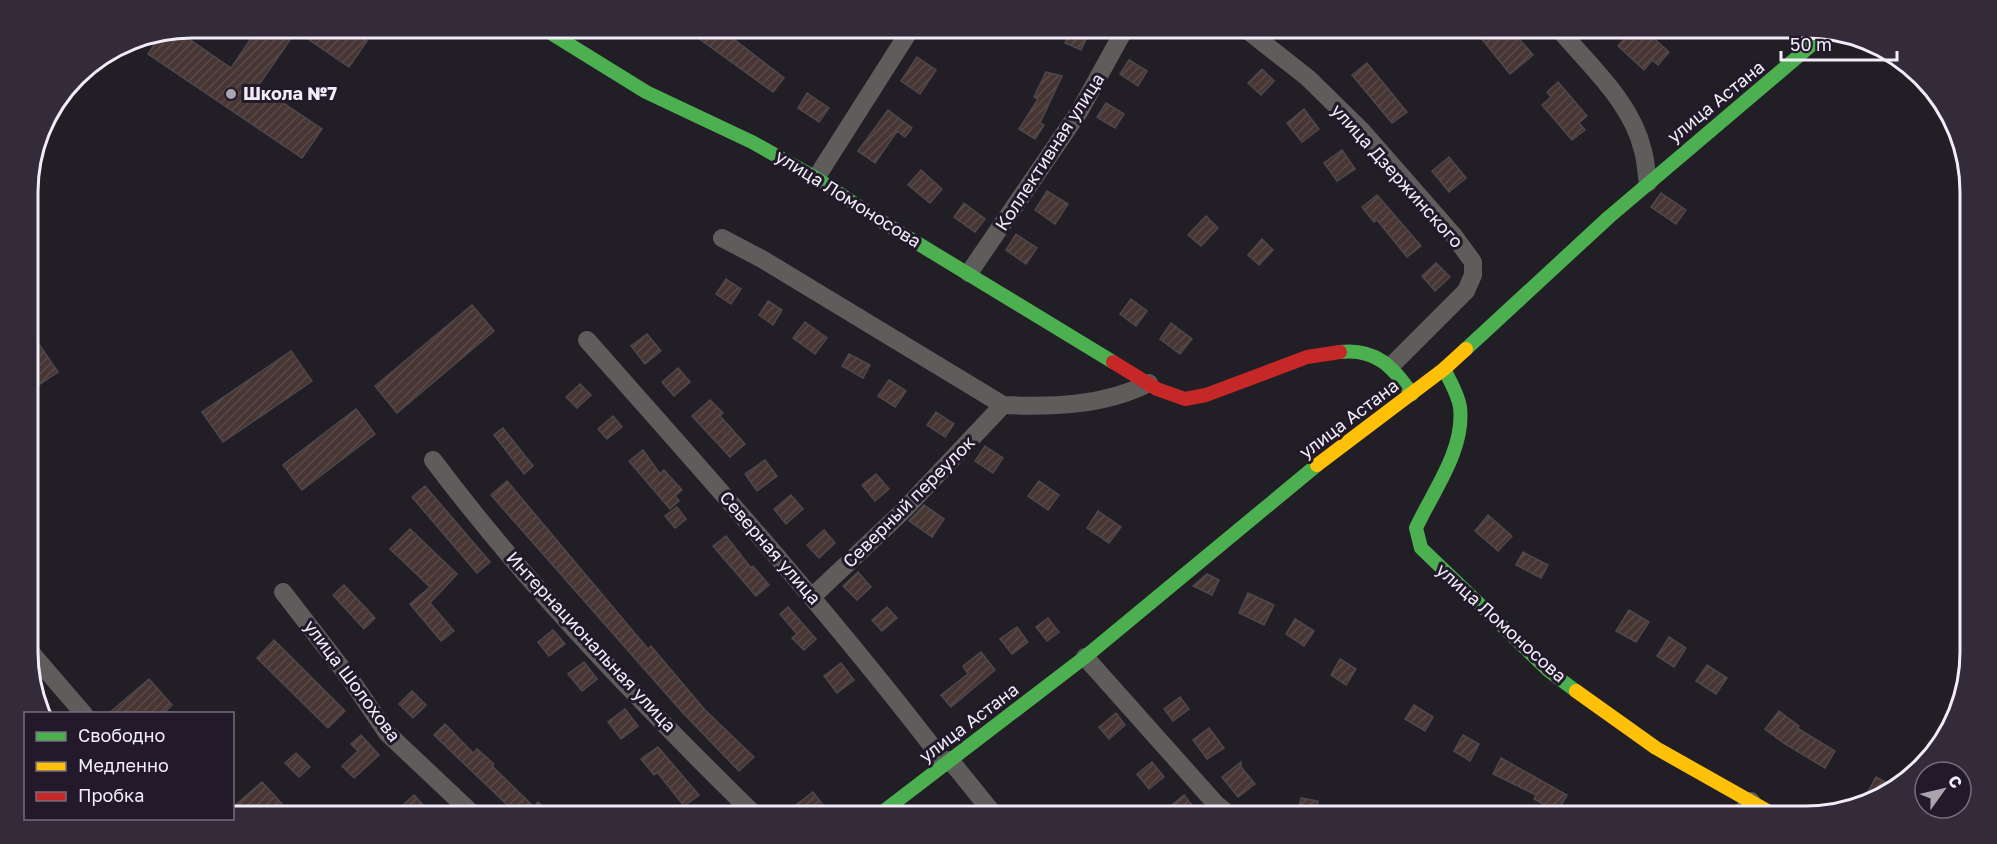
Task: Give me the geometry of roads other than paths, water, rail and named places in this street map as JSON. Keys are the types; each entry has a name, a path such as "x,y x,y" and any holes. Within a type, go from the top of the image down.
{"street":[{"name":"улица Ломоносова","path":"559,38 646,92 752,142 816,178 876,218 1149,383 1179,398 1199,397 1280,366 1332,352 1358,352 1380,357 1391,366 1412,394"},
{"path":"816,178 905,38"},
{"name":"Коллективная улица","path":"969,273 1079,112 1120,38"},
{"name":"улица Дзержинского","path":"1257,38 1308,78 1362,132 1439,218 1473,262 1473,274 1466,291 1391,366"},
{"path":"1566,38 1615,95 1630,117 1643,150 1648,183"},
{"name":"улица Астана","path":"890,806 1085,657 1311,470 1444,369 1648,183 1819,38"},
{"path":"722,238 762,259 1003,405 1042,407 1104,399 1125,395 1149,383"},
{"name":"Северная улица","path":"587,340 813,596 987,806"},
{"name":"улица Ломоносова","path":"1444,369 1461,408 1459,432 1451,459 1416,528 1421,548 1471,599 1549,671 1656,748 1759,806"},
{"name":"Северный переулок","path":"813,596 903,511 1003,405"},
{"name":"Интернациональная улица","path":"433,460 463,500 550,600 700,761 746,806"},
{"name":"улица Шолохова","path":"283,592 351,680 387,733 464,806"},
{"path":"1085,657 1218,806"},
{"path":"38,661 82,712"},
{"path":"1747,806 1751,801"}],"place":[{"name":"Школа №7","path":"231,94"}]}
